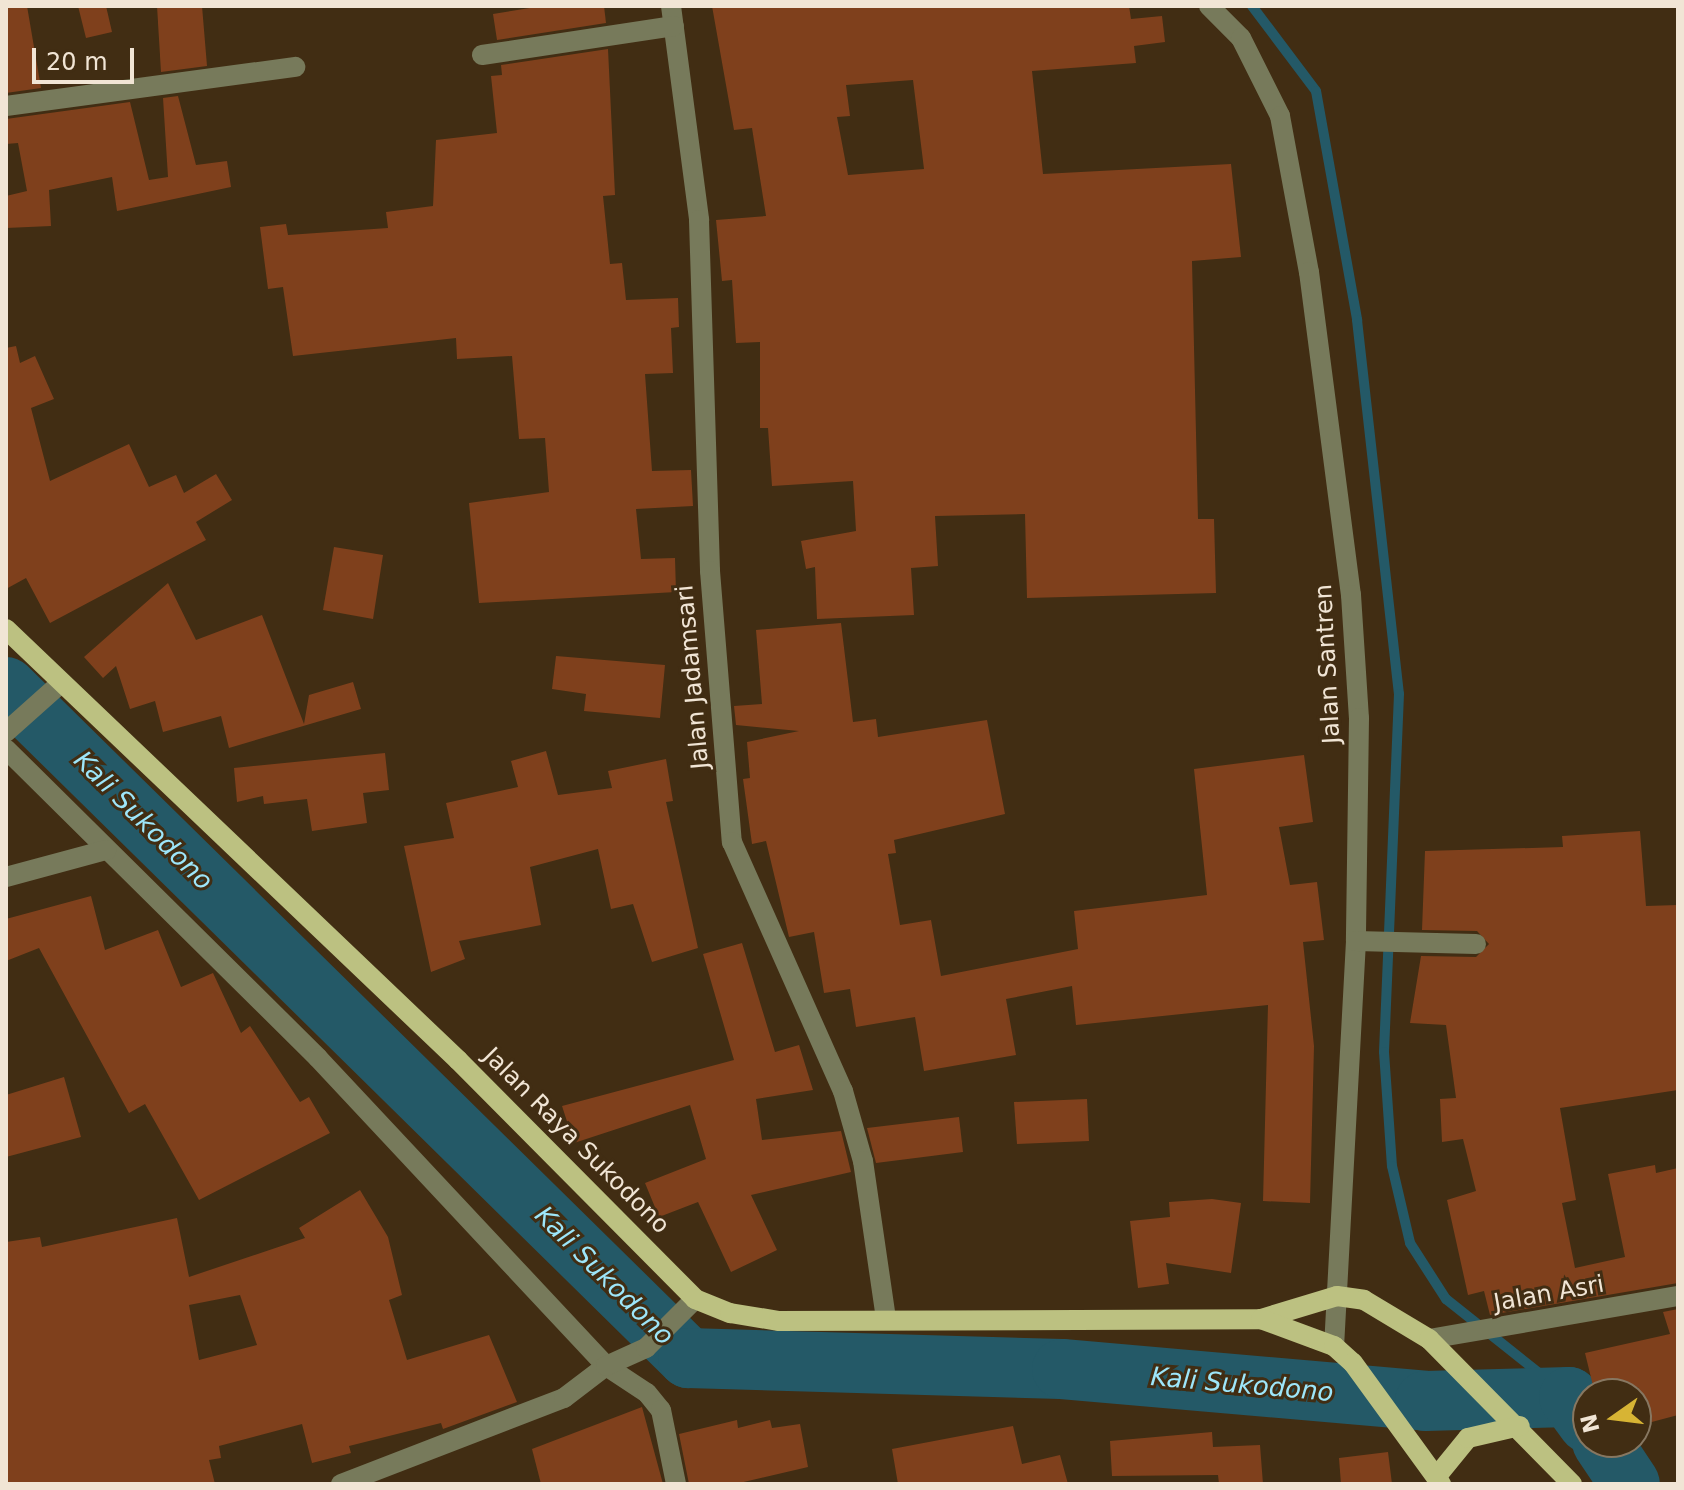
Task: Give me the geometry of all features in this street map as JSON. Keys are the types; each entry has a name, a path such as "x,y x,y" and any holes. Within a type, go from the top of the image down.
{"main road":[{"name":"Jalan Raya Sukodono","path":"6,629 458,1060 688,1306 779,1321 886,1318 1261,1319 1337,1296 1382,1306 1429,1339 1520,1426 1572,1484"},
{"name":"Jalan Raya Sukodono","path":"1261,1319 1334,1346 1366,1375 1434,1473"},
{"path":"1434,1473 1468,1438 1520,1426"}],"street":[{"name":"Jalan Santren","path":"1209,6 1241,38 1275,103 1309,272 1351,595 1359,718 1365,941 1334,1346"},
{"path":"482,55 673,16"},
{"name":"Jalan Jadamsari","path":"673,16 699,220 710,571 732,842 843,1091 863,1161 886,1318"},
{"path":"6,106 295,67"},
{"path":"9,730 61,683"},
{"path":"6,749 318,1058 606,1366 661,1410 676,1484"},
{"path":"6,877 106,850"},
{"path":"1365,941 1476,944"},
{"name":"Jalan Asri","path":"1429,1339 1473,1334 1678,1296"},
{"path":"341,1484 564,1398 606,1366 646,1348 688,1306"}],"building":[{"path":"6,6 27,6 41,88 6,93"},
{"path":"78,6 106,6 112,32 86,38"},
{"path":"157,6 202,6 207,66 161,72"},
{"path":"542,6 604,6 606,23 497,40 493,14"},
{"path":"712,6 1129,6 1131,19 1162,16 1165,42 1134,46 1136,63 1032,71 1043,174 1231,164 1241,257 1192,261 1198,519 1214,519 1216,593 1027,598 1025,514 935,516 938,566 911,568 914,615 817,619 815,567 806,569 801,541 856,531 853,481 772,486 768,428 760,428 760,342 736,343 732,280 722,281 716,220 766,216 752,128 734,130","holes":["913,80 924,169 848,175 837,117 850,116 846,85"]},
{"path":"608,49 615,195 603,196 610,264 622,263 626,300 678,298 679,327 671,328 673,373 645,374 652,471 691,470 693,506 636,509 641,559 675,558 676,592 479,603 469,503 549,492 545,438 519,439 512,356 457,359 456,338 293,356 283,287 268,289 260,227 286,224 288,235 388,228 386,212 433,206 436,140 497,133 491,76 502,75 501,65"},
{"path":"178,96 196,165 227,161 231,187 117,211 112,177 49,190 51,226 6,228 6,196 27,191 18,143 6,144 6,119 130,102 149,180 168,177 163,98"},
{"path":"16,346 20,363 35,356 54,399 31,408 50,481 129,444 149,487 176,475 184,493 216,474 232,500 196,522 206,540 50,623 26,578 6,589 6,348"},
{"path":"334,547 383,555 373,619 323,610"},
{"path":"168,583 196,640 262,615 304,724 309,695 353,682 361,709 229,748 221,716 163,732 155,701 130,709 116,666 103,678 84,657"},
{"path":"841,623 853,722 876,719 878,737 987,720 1005,814 894,840 896,853 888,854 900,925 931,920 941,976 1078,949 1074,911 1207,895 1194,769 1304,755 1313,822 1279,827 1290,885 1317,882 1324,940 1303,942 1314,1046 1310,1203 1263,1201 1268,1005 1076,1025 1072,986 1006,999 1016,1055 924,1071 915,1017 856,1027 850,989 824,993 814,932 789,937 766,841 752,844 743,779 750,778 747,742 799,731 736,725 734,706 762,704 756,630"},
{"path":"556,656 665,665 660,718 584,711 586,694 552,689"},
{"path":"546,751 558,795 612,788 608,771 666,759 673,801 666,802 698,948 652,962 633,904 611,909 598,849 530,867 541,925 459,941 465,959 431,972 404,846 454,838 446,803 518,787 511,761"},
{"path":"385,753 389,790 363,793 367,823 312,831 307,799 264,804 263,796 237,802 234,768"},
{"path":"1640,831 1646,906 1678,905 1678,1090 1560,1108 1576,1200 1562,1203 1575,1268 1625,1257 1608,1174 1655,1165 1656,1173 1678,1168 1678,1283 1490,1315 1484,1291 1468,1295 1447,1200 1476,1191 1463,1139 1442,1142 1440,1099 1456,1098 1446,1025 1410,1023 1421,956 1476,957 1489,944 1477,931 1422,930 1425,851 1563,847 1562,836"},
{"path":"91,896 105,950 158,930 181,987 213,973 241,1033 250,1026 300,1102 309,1097 330,1133 199,1200 145,1104 129,1113 39,948 6,961 6,919"},
{"path":"742,943 775,1052 799,1045 813,1090 756,1099 762,1140 841,1131 851,1172 751,1195 777,1250 731,1272 698,1202 659,1217 645,1183 706,1159 690,1105 574,1143 562,1106 734,1060 703,954"},
{"path":"64,1077 81,1137 6,1157 6,1095"},
{"path":"1087,1099 1089,1141 1017,1144 1014,1102"},
{"path":"959,1117 963,1152 876,1163 867,1128"},
{"path":"360,1190 388,1237 402,1295 389,1300 407,1360 489,1335 517,1402 443,1429 441,1423 349,1446 351,1453 312,1463 302,1424 219,1446 221,1458 209,1460 215,1484 7,1484 6,1242 40,1237 42,1247 177,1218 189,1277 305,1238 299,1228","holes":["240,1295 257,1345 199,1360 189,1305"]},
{"path":"1212,1199 1241,1203 1231,1273 1166,1263 1169,1284 1138,1288 1130,1221 1170,1217 1169,1202"},
{"path":"1678,1309 1678,1415 1652,1422 1652,1378 1591,1378 1585,1353 1670,1334 1663,1312"},
{"path":"642,1407 663,1484 541,1484 532,1449"},
{"path":"737,1420 738,1428 770,1420 772,1428 800,1424 808,1467 735,1484 689,1484 679,1434"},
{"path":"1013,1426 1022,1464 1060,1455 1068,1484 898,1484 892,1449"},
{"path":"1212,1432 1213,1447 1260,1445 1263,1484 1219,1484 1218,1475 1112,1476 1110,1441"},
{"path":"1388,1452 1392,1484 1341,1484 1339,1458"}],"waterway":[{"path":"1252,6 1316,91 1357,320 1399,694 1384,1052 1392,1166 1410,1243 1446,1299 1569,1397"},
{"name":"Kali Sukodono","path":"6,687 688,1358 1062,1369 1425,1401 1569,1397 1572,1401"},
{"name":"Kali Sukodono","path":"1613,1458 1630,1484"}]}
